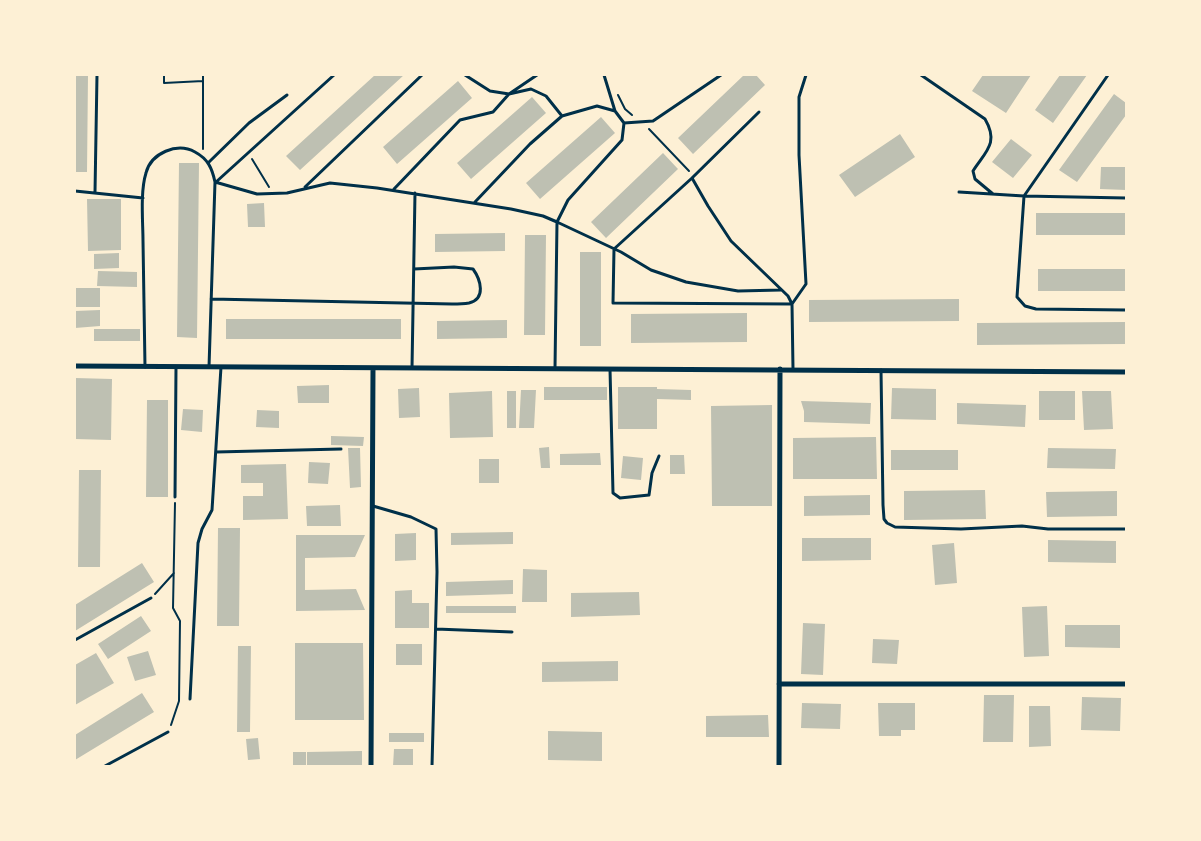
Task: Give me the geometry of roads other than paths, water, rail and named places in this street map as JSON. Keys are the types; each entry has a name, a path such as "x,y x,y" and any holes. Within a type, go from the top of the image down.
{"street":[{"path":"75,366 1126,372"},
{"path":"371,766 373,368"},
{"path":"779,766 780,369"},
{"path":"779,684 1126,684"}],"lane":[{"path":"95,192 96,75"},
{"path":"215,182 334,75"},
{"path":"304,188 422,75"},
{"path":"465,75 490,91 509,94 531,89 546,96 562,116"},
{"path":"394,190 460,120 493,112 509,94 537,75"},
{"path":"555,368 557,222 568,200 622,140 624,123 615,111 604,75"},
{"path":"624,123 653,121 721,75"},
{"path":"792,304 806,284 799,155 799,98 806,75"},
{"path":"922,75 985,119 991,128 992,142 973,171 975,179 993,194"},
{"path":"1108,75 1024,196 1017,296 1025,306 1036,309 1126,310"},
{"path":"208,162 249,123 287,95"},
{"path":"475,202 530,144 562,116 597,106 615,111"},
{"path":"759,112 692,178 614,249 613,303 792,304"},
{"path":"145,367 143,198 145,175 153,160 162,152 174,148 191,150 202,156 208,162 215,182 209,367"},
{"path":"692,178 731,241 788,296 792,304 793,370"},
{"path":"215,182 257,194 287,193 330,184 394,190 519,210 557,222 614,249 651,270 686,282 738,291 781,290"},
{"path":"75,191 143,198"},
{"path":"959,192 1024,196 1126,198"},
{"path":"412,368 415,193"},
{"path":"211,299 452,304 471,303 478,298 481,289 478,276 473,269 454,267 414,269"},
{"path":"175,498 176,367"},
{"path":"190,699 198,543 202,529 212,510 221,367"},
{"path":"610,368 613,493 620,498 648,495 652,473 659,456"},
{"path":"881,370 882,496 884,519 887,524 912,529 1022,526 1048,529 1126,529"},
{"path":"216,452 341,449"},
{"path":"372,506 411,517 436,528 437,572 432,766"},
{"path":"75,640 151,598"},
{"path":"436,629 512,632"},
{"path":"105,766 168,732"}]}
